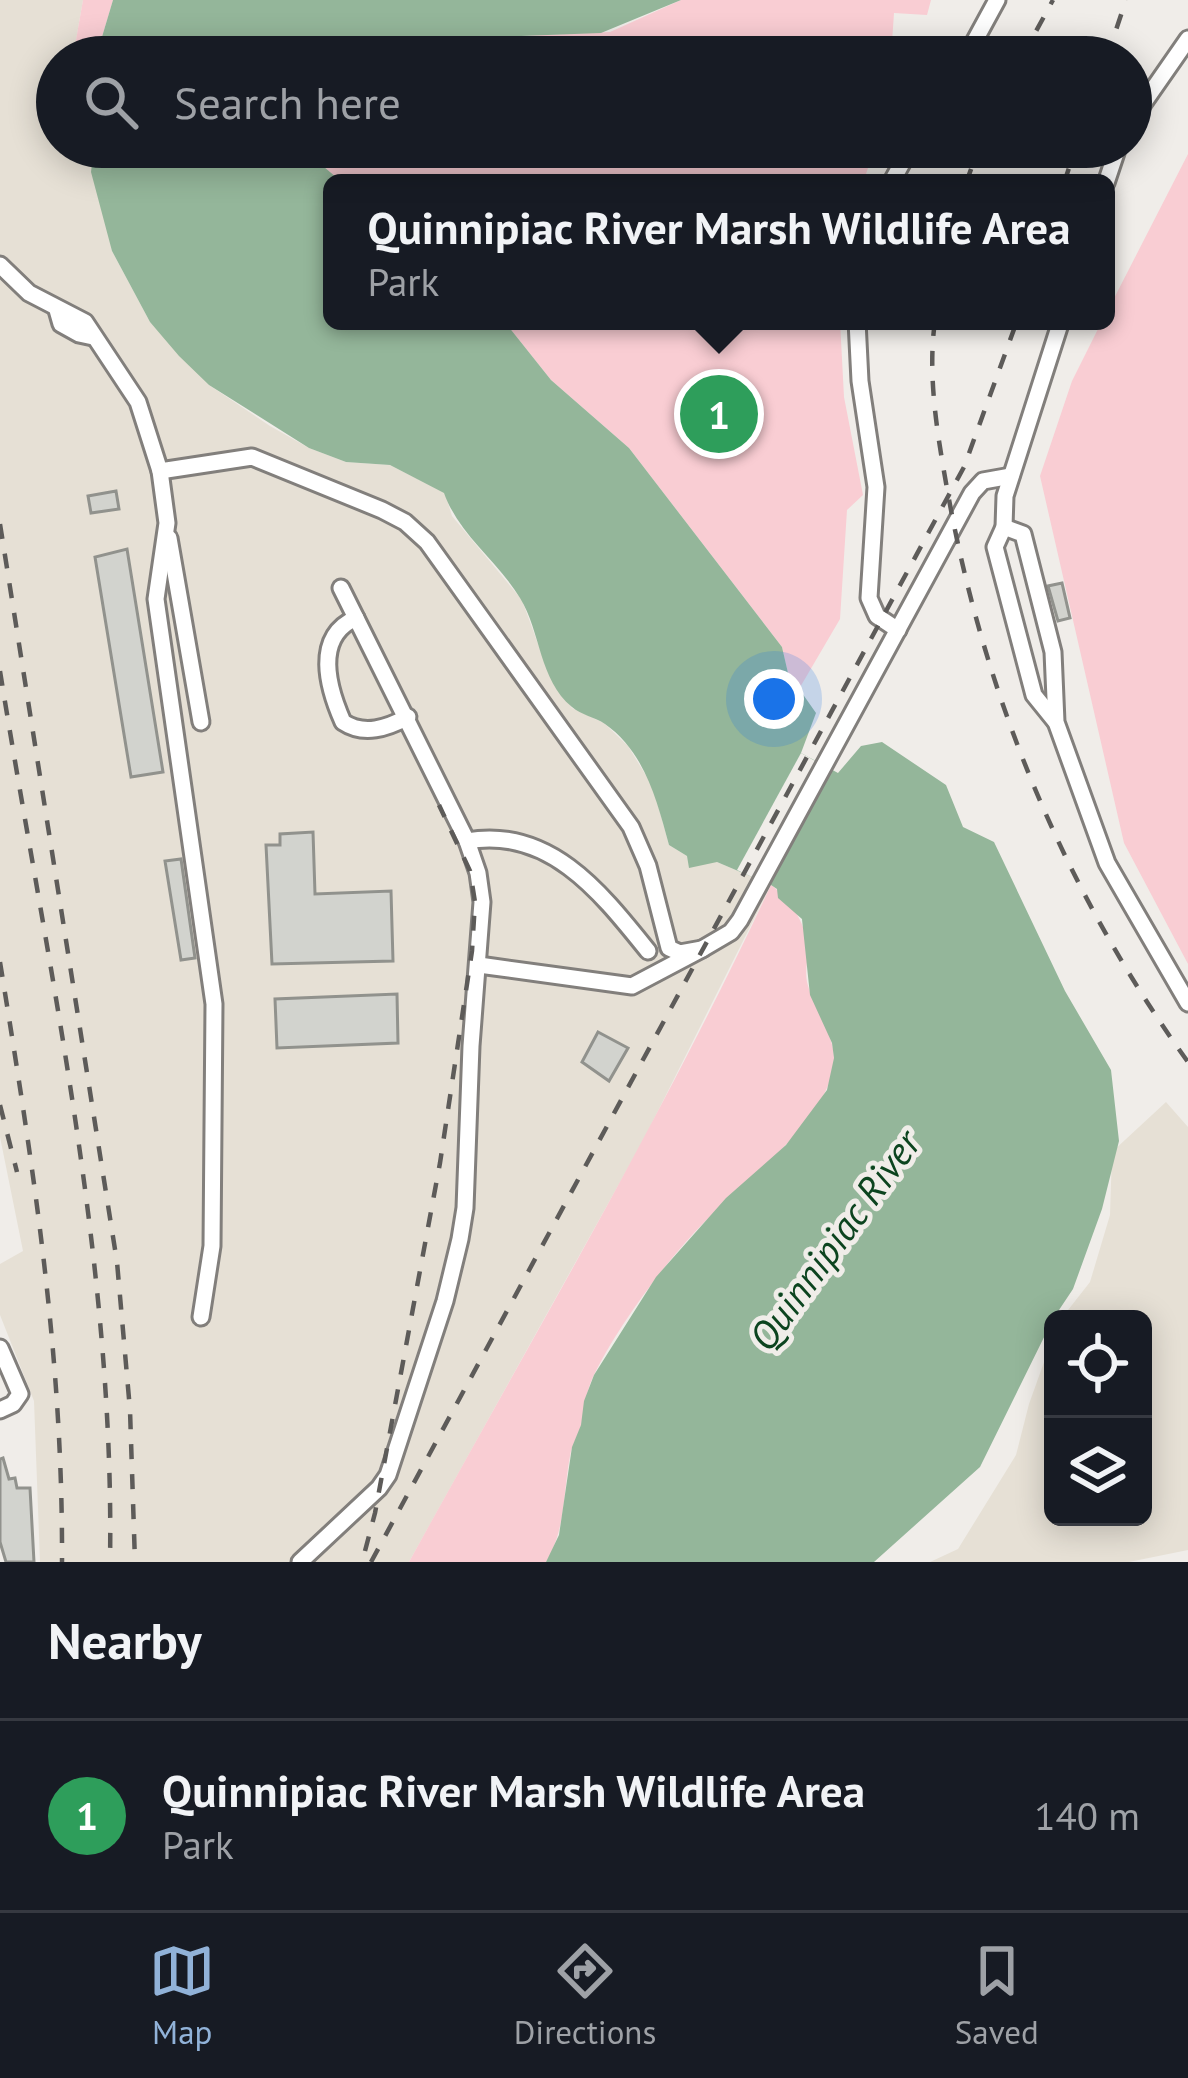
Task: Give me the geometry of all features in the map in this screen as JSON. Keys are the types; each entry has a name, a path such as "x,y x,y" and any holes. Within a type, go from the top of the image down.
{"street":[{"path":"978,36 998,0"},
{"path":"1152,91 1188,39"},
{"path":"0,265 19,286 58,310 61,324 93,337 138,402 160,471 201,722"},
{"path":"857,330 876,487 869,598 877,616 898,631"},
{"path":"1056,722 1034,695 995,547 1004,526 1005,496 1058,330"},
{"path":"160,471 252,457 382,510 415,531 458,581 631,827 648,866 669,948 680,952 702,949"},
{"path":"478,965 632,986 735,927 977,485 995,476 1011,476"},
{"path":"166,523 157,598 214,1004 212,1246 201,1317"},
{"path":"1004,526 1023,534 1053,652 1056,722 1107,863 1188,1003"},
{"path":"300,1562 388,1475 445,1301 465,1208 482,890 467,841 341,588"},
{"path":"356,618 338,629 328,647 334,697 344,722 369,730 408,717"},
{"path":"467,841 509,841 571,867 594,885 648,950"},
{"path":"0,1348 18,1388 18,1399 0,1409"}],"shaded area":[{"path":"0,0 83,0 77,36 36,36 36,168 99,168 112,251 150,322 209,385 270,426 309,448 346,462 390,465 445,493 452,516 522,600 550,677 572,708 604,723 628,746 653,787 669,845 687,856 717,862 771,885 644,1139 409,1562 40,1562 34,1401 0,1315 0,1264 23,1251 0,1137"},
{"path":"83,0 113,0 102,36 77,36"},
{"path":"681,0 931,0 927,15 894,13 892,36 517,36 610,32"},
{"path":"1188,154 1188,964 1124,843 1040,476 1072,381 1098,330 1115,330 1115,296"},
{"path":"325,168 868,168 866,174 332,174"},
{"path":"511,330 840,330 844,397 863,495 847,510 840,619 799,689 788,673 782,647 629,448 551,380"},
{"path":"771,885 802,924 807,982 833,1049 829,1082 817,1106 778,1153 680,1249 613,1341 589,1388 570,1456 561,1524 546,1562 409,1562 641,1142"},
{"path":"1166,1102 1188,1127 1188,1550 1129,1562 930,1562 958,1549 1016,1455 1044,1362 1044,1526 1152,1526 1152,1310 1068,1310 1090,1282 1110,1215 1112,1152"}],"water":[{"path":"113,0 681,0 601,33 102,36"},
{"name":"Quinnipiac River","path":"91,168 325,168 332,174 323,174 323,330 511,330 551,380 629,448 782,647 788,673 816,713 801,753 838,773 861,746 882,742 946,785 963,827 994,842 1065,991 1111,1070 1119,1141 1102,1209 1073,1289 1059,1310 1044,1310 1044,1337 980,1467 874,1562 546,1562 559,1535 572,1447 594,1375 656,1277 726,1198 786,1145 827,1090 832,1043 810,995 802,919 771,885 717,862 689,868 687,856 669,845 640,763 619,735 561,696 520,598 459,522 444,493 390,465 346,462 309,448 209,385 150,322 112,251"}],"pier":[{"path":"801,753 826,767 765,883 737,870"}],"building":[{"path":"116,491 119,509 91,513 88,496"},
{"path":"127,549 163,772 131,777 95,557"},
{"path":"1062,583 1070,618 1058,621 1048,586"},
{"path":"313,832 315,894 391,891 393,961 272,964 266,845 280,845 280,834"},
{"path":"181,859 195,958 181,960 165,861"},
{"path":"397,994 398,1043 277,1048 275,999"},
{"path":"598,1032 628,1048 609,1081 582,1062"},
{"path":"3,1458 17,1488 30,1488 34,1562 6,1562 0,1542"}],"railway":[{"path":"1033,36 1053,0"},
{"path":"1114,36 1126,0"},
{"path":"969,174 971,168"},
{"path":"1067,174 1069,168"},
{"path":"934,330 933,386 948,494 964,570 1008,719 1036,792 1104,931 1188,1062"},
{"path":"371,1562 964,467 1014,330"},
{"path":"0,524 117,1262 130,1410 135,1562"},
{"path":"0,671 90,1226 109,1450 110,1562"},
{"path":"365,1551 440,1163 472,951 475,902 470,871 439,805"},
{"path":"0,962 52,1335 62,1562"},
{"path":"0,1105 17,1172"}],"place":[{"name":"Quinnipiac River Marsh Wildlife Area","path":"719,414"}]}
